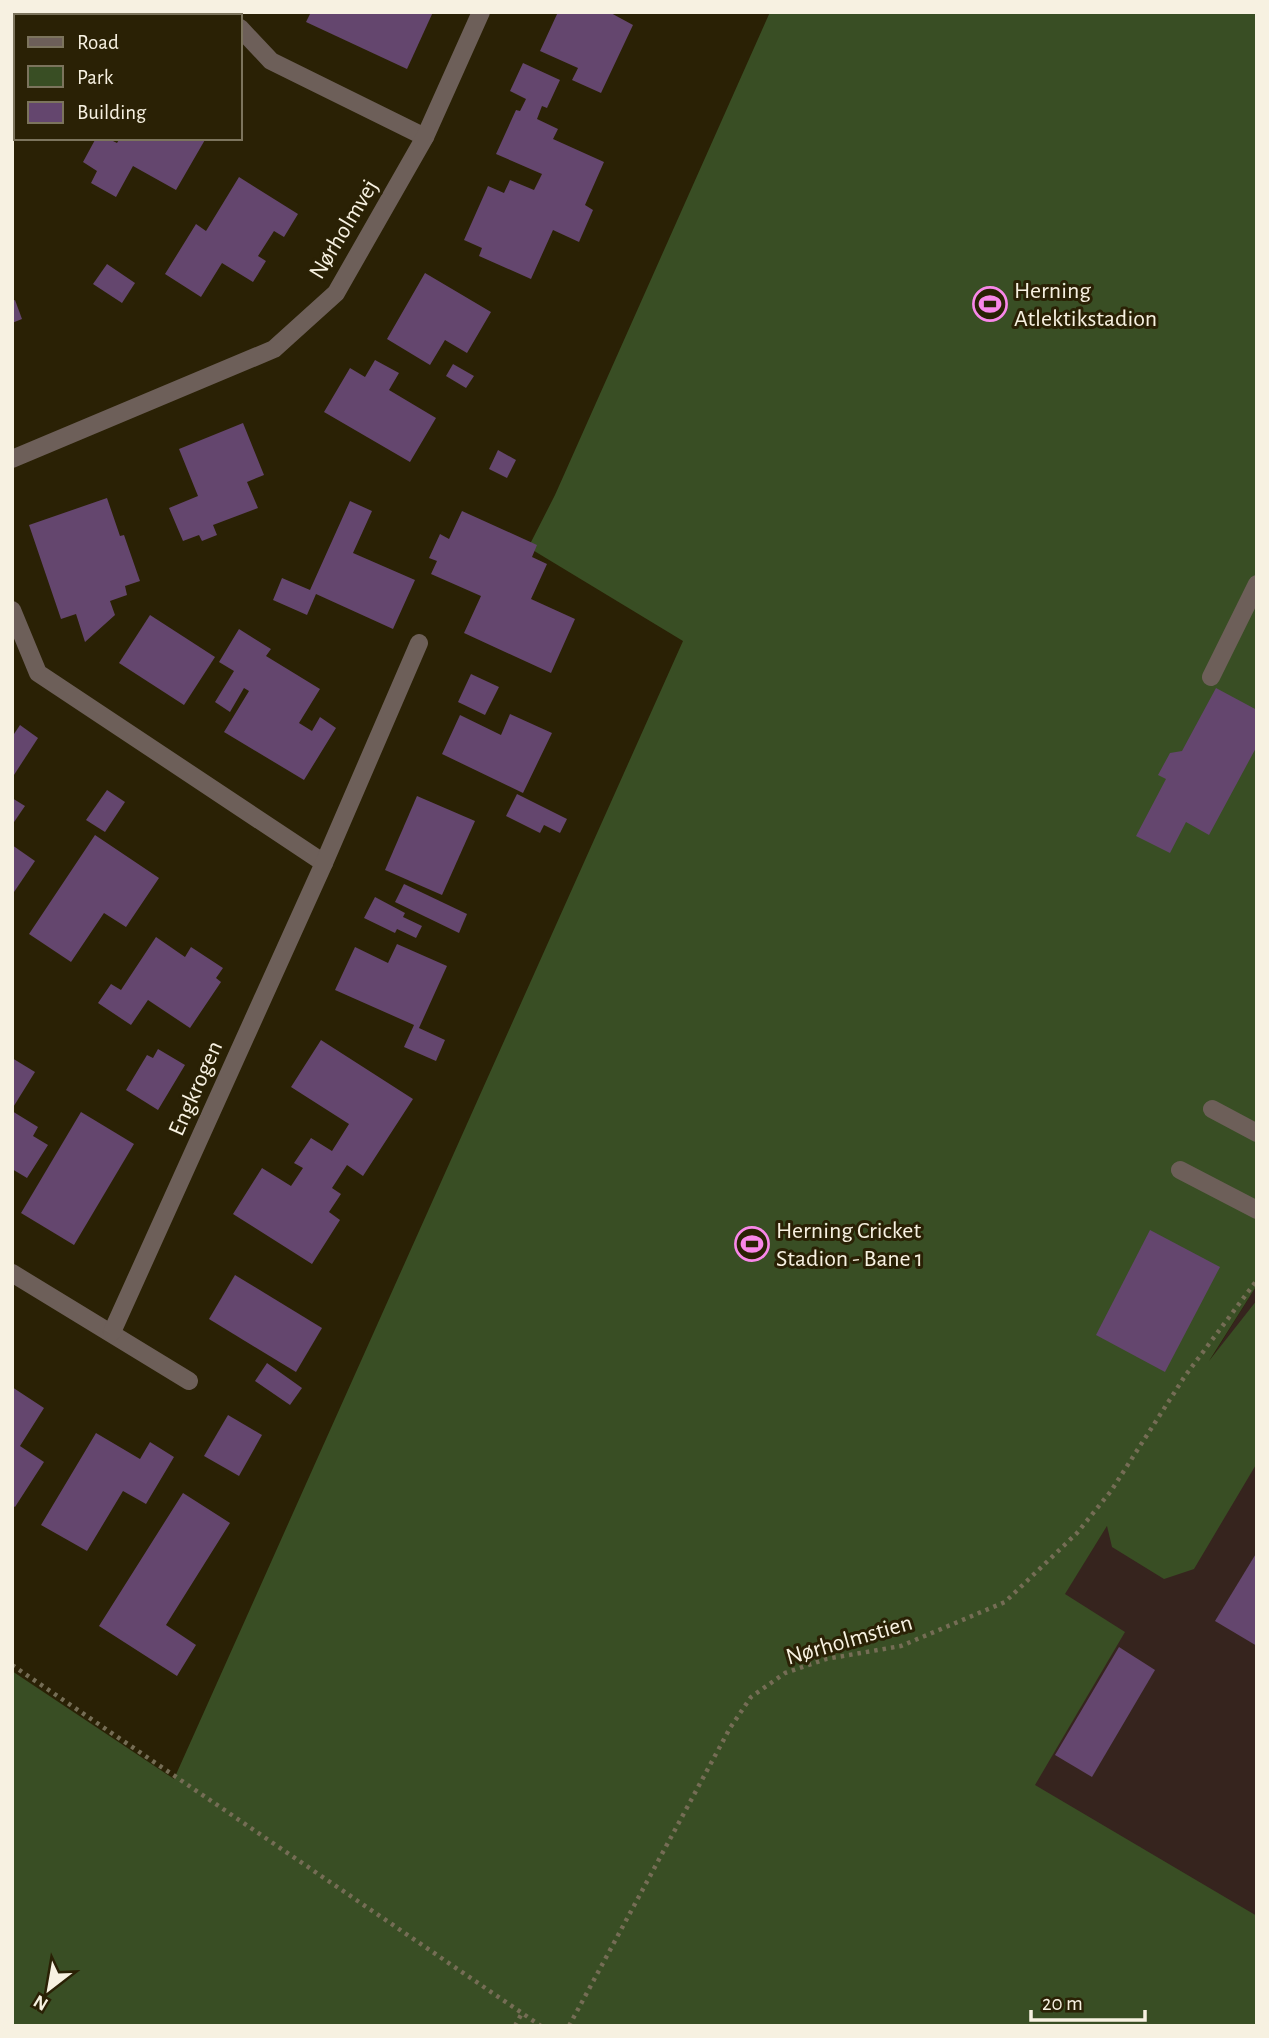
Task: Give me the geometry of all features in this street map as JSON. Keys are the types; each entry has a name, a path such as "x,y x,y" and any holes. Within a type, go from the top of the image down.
{"street":[{"name":"Nørholmvej","path":"12,459 274,349 336,293 425,137 481,12"},
{"path":"242,30 271,61 425,137"},
{"path":"1211,677 1257,584"},
{"path":"12,610 38,674 324,863"},
{"name":"Engkrogen","path":"111,1332 324,863 419,643"},
{"path":"1212,1109 1257,1133"},
{"path":"1180,1170 1257,1210"},
{"path":"12,1273 189,1381"}],"path":[{"name":"Nørholmstien","path":"569,2026 730,1728 751,1697 785,1674 826,1659 901,1646 1005,1602 1077,1533 1111,1491 1185,1376 1257,1280"},
{"path":"12,1665 541,2026"},
{"path":"515,2026 522,2013"}],"shaded area":[{"path":"1257,1285 1257,1990 938,1797"}],"green space":[{"path":"770,12 1257,12 1257,1285 1209,1361 1257,1300 1257,1463 1194,1569 1164,1579 1112,1547 1107,1526 1065,1594 1125,1632 1035,1785 1257,1916 1257,2026 12,2026 12,1671 174,1779 683,641 529,546 555,495"}],"building":[{"path":"53,12 122,14 54,14"},
{"path":"311,12 433,12 407,69 306,22"},
{"path":"558,12 609,12 633,25 601,93 572,80 578,68 540,51"},
{"path":"523,63 560,80 547,108 542,106 537,119 558,129 553,139 604,162 585,205 593,210 579,242 553,230 531,279 479,256 482,248 464,240 488,186 504,193 510,180 534,190 542,174 496,154 516,110 520,111 526,99 510,91"},
{"path":"95,140 111,140 117,143 119,140 205,140 176,190 133,166 116,197 91,183 97,171 83,162"},
{"path":"239,177 298,214 284,237 274,231 258,256 266,261 253,282 222,263 201,297 165,274 196,224 206,231"},
{"path":"107,264 135,283 122,303 93,284"},
{"path":"425,273 491,312 467,353 445,340 430,365 387,339"},
{"path":"15,300 22,319 12,323 12,301"},
{"path":"375,360 399,373 389,390 436,418 410,462 324,412 350,368 365,377"},
{"path":"453,364 474,376 466,388 446,376"},
{"path":"243,423 264,475 247,482 258,508 213,525 217,535 202,541 199,535 183,541 169,508 198,496 179,449"},
{"path":"498,450 516,460 507,478 489,469"},
{"path":"107,498 120,536 124,535 140,581 125,586 127,595 110,601 115,615 85,642 76,614 61,619 29,525"},
{"path":"350,501 372,511 353,553 415,580 393,629 316,594 307,615 273,600 282,578 310,590"},
{"path":"462,511 537,545 532,557 547,564 531,599 575,619 551,673 464,633 481,596 431,574 437,561 429,558 440,534 449,539"},
{"path":"150,615 215,657 184,705 119,663"},
{"path":"239,629 271,649 266,656 320,689 299,723 312,731 320,717 336,728 304,780 224,732 249,691 244,688 230,712 215,702 234,671 219,662"},
{"path":"471,674 499,687 485,715 458,702"},
{"path":"1216,688 1257,710 1257,746 1209,835 1186,822 1170,853 1136,836 1166,779 1158,775 1170,753 1182,751"},
{"path":"510,714 552,733 523,793 442,754 460,715 501,735"},
{"path":"20,725 38,738 12,778 12,737"},
{"path":"107,790 125,802 105,832 86,820"},
{"path":"517,794 567,819 560,833 544,825 540,833 506,816"},
{"path":"417,796 475,821 442,895 385,870"},
{"path":"12,798 25,806 12,825"},
{"path":"95,835 159,878 126,927 104,913 71,962 29,934"},
{"path":"12,845 35,861 12,895"},
{"path":"404,884 467,914 459,933 395,902"},
{"path":"375,897 405,913 403,917 422,926 416,938 397,929 395,933 364,918"},
{"path":"156,937 185,957 191,947 223,968 216,978 221,982 190,1028 148,1000 131,1025 98,1003 111,984 121,990"},
{"path":"397,944 447,966 419,1028 445,1040 436,1061 404,1047 414,1025 335,990 355,947 388,963"},
{"path":"321,1040 413,1099 363,1176 347,1165 332,1188 341,1194 329,1212 340,1220 312,1264 233,1214 262,1168 291,1186 303,1168 294,1163 311,1138 332,1151 349,1124 291,1087"},
{"path":"158,1049 185,1065 158,1110 126,1090 147,1055 153,1058"},
{"path":"12,1058 35,1072 12,1109"},
{"path":"12,1111 38,1127 33,1136 48,1145 27,1178 12,1169"},
{"path":"81,1112 134,1144 74,1245 21,1213"},
{"path":"1150,1230 1220,1267 1165,1372 1096,1335"},
{"path":"235,1275 322,1328 296,1372 209,1319"},
{"path":"267,1363 302,1388 290,1405 255,1381"},
{"path":"12,1387 44,1408 20,1446 44,1462 15,1507 12,1505"},
{"path":"228,1415 262,1435 239,1476 204,1456"},
{"path":"96,1433 140,1459 150,1442 174,1457 146,1504 123,1491 87,1551 41,1525"},
{"path":"183,1493 230,1523 166,1625 196,1645 177,1676 99,1626"},
{"path":"1257,1552 1257,1646 1215,1621"},
{"path":"1119,1647 1155,1670 1092,1777 1055,1755"}],"place":[{"name":"Herning Atlektikstadion","path":"990,304"},
{"name":"Herning Cricket Stadion - Bane 1","path":"752,1244"}]}
